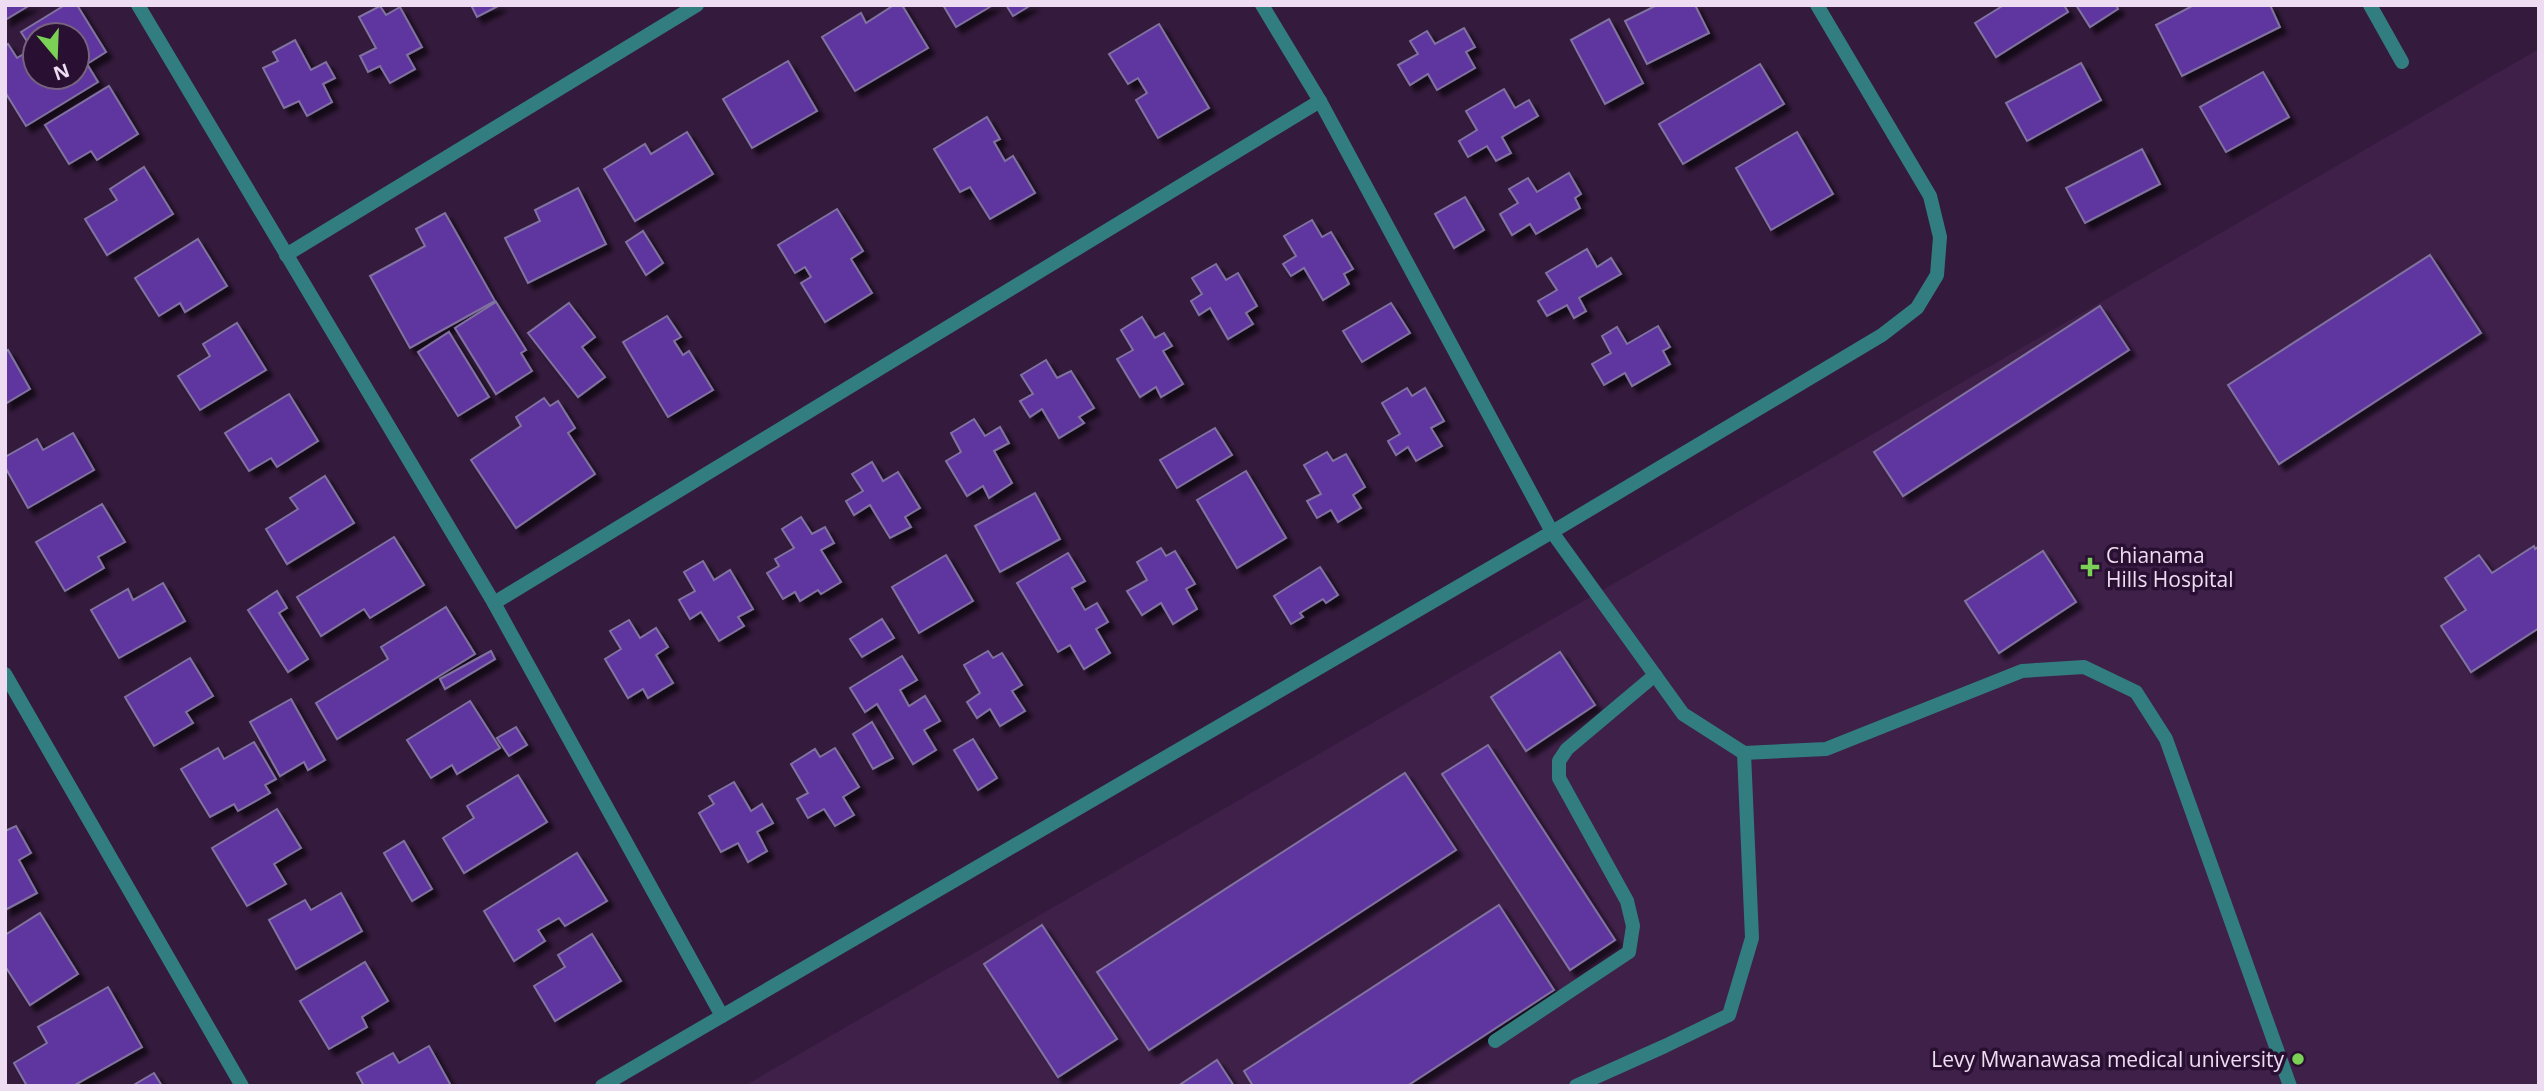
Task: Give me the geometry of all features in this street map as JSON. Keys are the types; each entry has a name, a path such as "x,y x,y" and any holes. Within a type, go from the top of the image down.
{"street":[{"path":"138,5 494,603 722,1016"},
{"path":"286,255 697,5"},
{"path":"1262,5 1320,101 1552,532 1683,714 1744,754 1826,749 2022,671 2084,667 2136,692 2166,739 2290,1086"},
{"path":"602,1086 1552,532 1882,335 1917,309 1937,275 1940,237 1930,196 1817,5"},
{"path":"2370,5 2402,62"},
{"path":"494,603 1320,101"},
{"path":"5,674 242,1086"},
{"path":"1495,1041 1629,952 1633,926 1627,901 1559,778 1559,761 1567,749 1656,675"},
{"path":"1576,1086 1729,1014 1752,938 1744,754"}],"shaded area":[{"name":"Chianama Hills Hospital","path":"2539,49 2539,1086 744,1086"}],"building":[{"path":"5,5 30,5 5,20"},
{"path":"65,5 77,5 87,21 39,21"},
{"path":"471,5 500,5 477,17"},
{"path":"894,5 902,5 928,48 855,91 822,37 861,13 866,23"},
{"path":"943,5 993,5 956,27"},
{"path":"1006,5 1031,5 1013,16"},
{"path":"1657,5 1695,5 1709,33 1647,64 1625,21"},
{"path":"2004,5 2064,5 2068,12 1996,57 1975,23"},
{"path":"2076,5 2116,5 2118,9 2090,27"},
{"path":"2194,5 2270,5 2280,27 2182,76 2156,25"},
{"path":"380,6 386,15 400,7 422,47 407,55 415,69 390,83 380,66 368,72 360,56 376,48 359,17"},
{"path":"1609,19 1643,83 1605,104 1571,40"},
{"path":"1159,24 1209,108 1158,138 1136,100 1147,93 1138,78 1128,84 1109,54"},
{"path":"91,28 106,52 91,61"},
{"path":"1464,28 1475,47 1466,52 1475,68 1437,90 1428,74 1410,85 1398,65 1418,54 1410,41 1427,31 1435,44"},
{"path":"295,40 311,70 326,62 335,78 323,84 332,102 307,116 299,101 284,108 263,68 278,61 273,52"},
{"path":"8,44 17,58 21,56 21,91 83,91 26,126 5,92 5,46"},
{"path":"788,61 817,111 752,148 723,99"},
{"path":"2081,63 2101,100 2027,141 2006,103"},
{"path":"1760,64 1784,104 1683,164 1659,124"},
{"path":"91,71 98,82 91,86"},
{"path":"2263,72 2289,117 2226,152 2200,107"},
{"path":"109,86 138,134 97,160 91,151 69,164 45,125"},
{"path":"1504,89 1515,108 1529,100 1538,116 1502,137 1511,153 1496,161 1487,146 1468,157 1459,141 1477,130 1466,111"},
{"path":"987,117 1000,139 994,142 1005,161 1013,156 1035,193 990,219 970,187 960,192 934,149"},
{"path":"687,132 713,174 635,221 604,169 645,144 651,154"},
{"path":"1797,132 1833,194 1771,230 1736,168"},
{"path":"2142,149 2160,184 2085,223 2066,188"},
{"path":"144,167 173,214 107,255 85,219 117,200 110,189"},
{"path":"1569,173 1581,194 1575,198 1580,208 1536,234 1530,224 1512,235 1500,214 1518,203 1509,189 1528,178 1537,192"},
{"path":"578,188 606,244 528,283 505,238 540,221 535,210"},
{"path":"1465,197 1484,230 1454,248 1435,214"},
{"path":"837,209 863,251 851,259 872,293 825,322 801,283 811,277 805,267 795,273 778,245"},
{"path":"445,213 495,301 410,348 370,276 425,246 416,229"},
{"path":"1312,220 1322,237 1331,232 1353,269 1344,274 1349,284 1323,300 1304,268 1291,276 1283,264 1296,256 1284,236"},
{"path":"643,231 663,263 646,275 626,242"},
{"path":"198,239 227,286 185,312 180,303 159,316 135,278"},
{"path":"1587,249 1597,267 1611,258 1621,274 1579,298 1586,311 1574,318 1567,305 1547,316 1538,301 1557,290 1546,273"},
{"path":"2430,255 2481,333 2279,464 2228,385"},
{"path":"1216,264 1226,280 1238,273 1257,306 1246,313 1253,324 1228,339 1210,308 1199,315 1191,301 1202,294 1192,278"},
{"path":"496,302 526,350 521,353 532,371 496,394 455,328"},
{"path":"569,303 595,337 582,347 605,377 578,397 528,333"},
{"path":"1391,303 1410,333 1362,362 1343,331"},
{"path":"2100,306 2129,350 1903,496 1874,452"},
{"path":"667,316 681,337 674,341 683,355 689,351 713,390 668,417 623,342"},
{"path":"1142,317 1155,338 1164,333 1172,346 1163,351 1183,384 1161,397 1156,387 1140,397 1117,359 1133,350 1121,330"},
{"path":"237,323 266,370 200,410 178,376 210,356 203,344"},
{"path":"1658,326 1670,347 1663,351 1670,364 1632,386 1625,373 1604,385 1592,364 1611,353 1602,336 1617,327 1627,344"},
{"path":"449,332 489,397 458,416 418,352"},
{"path":"8,350 30,389 5,404 5,352"},
{"path":"1046,360 1057,378 1071,371 1094,408 1079,417 1084,423 1059,438 1042,409 1030,417 1020,401 1033,394 1021,375"},
{"path":"1407,388 1412,396 1425,388 1444,421 1431,428 1442,446 1416,461 1408,447 1396,455 1388,441 1400,434 1382,403"},
{"path":"289,394 318,441 277,467 271,458 249,471 225,433"},
{"path":"544,398 550,406 558,401 575,428 568,433 595,474 516,528 471,460 521,426 516,417"},
{"path":"974,419 985,436 1000,427 1009,443 994,451 1012,483 989,498 983,486 967,496 946,461 961,452 951,433"},
{"path":"1215,428 1232,455 1177,488 1160,460"},
{"path":"73,433 94,470 28,508 5,467 5,457 37,439 43,450"},
{"path":"1327,452 1333,461 1346,454 1365,487 1353,495 1361,508 1338,522 1331,510 1317,518 1307,501 1321,494 1304,465"},
{"path":"872,462 883,481 898,472 920,508 905,517 911,527 890,538 870,505 854,515 846,501 863,491 852,474"},
{"path":"1246,471 1286,538 1237,568 1197,500"},
{"path":"325,476 354,523 287,564 266,529 298,509 290,498"},
{"path":"1035,493 1060,539 1000,572 975,526"},
{"path":"102,504 125,542 98,557 104,568 65,591 36,542"},
{"path":"801,517 812,534 825,527 834,543 821,550 841,582 821,594 818,590 800,601 795,592 783,599 767,573 779,566 775,559 794,548 782,529"},
{"path":"394,537 424,585 370,618 364,609 321,636 297,597"},
{"path":"2534,546 2535,549 2539,546 2539,628 2471,672 2441,626 2466,610 2445,578 2479,555 2492,573"},
{"path":"1161,548 1166,556 1175,551 1195,584 1186,589 1197,609 1173,624 1161,603 1142,615 1127,591 1147,580 1137,562"},
{"path":"2043,551 2076,602 1999,653 1965,601"},
{"path":"1068,553 1085,581 1072,588 1085,610 1097,603 1108,622 1096,629 1110,653 1084,669 1070,645 1058,652 1017,583"},
{"path":"946,555 973,601 919,633 892,587"},
{"path":"703,561 714,580 730,570 753,609 738,617 744,626 719,641 701,612 690,619 679,600 695,591 684,572"},
{"path":"1320,567 1338,595 1326,603 1323,599 1300,613 1303,617 1291,624 1274,596"},
{"path":"163,583 185,621 119,658 91,610 128,589 133,600"},
{"path":"277,591 287,608 279,613 308,659 288,672 248,610"},
{"path":"446,607 475,654 337,739 316,703 388,659 381,647"},
{"path":"882,619 894,638 862,657 850,639"},
{"path":"629,620 640,638 656,628 668,647 656,655 673,683 648,698 643,689 628,698 605,659 621,649 610,631"},
{"path":"491,651 495,659 445,689 440,679"},
{"path":"988,651 993,658 1002,653 1022,685 1012,691 1025,711 1000,726 990,709 977,718 967,702 980,693 964,665"},
{"path":"1560,652 1595,705 1526,751 1491,697"},
{"path":"902,656 917,680 900,690 909,706 925,696 940,721 924,730 936,750 913,764 877,704 865,712 850,688"},
{"path":"190,658 213,696 186,712 193,723 154,746 125,697"},
{"path":"291,699 325,760 308,770 304,762 280,776 250,722"},
{"path":"470,701 500,748 457,774 452,765 431,778 407,740"},
{"path":"872,722 893,758 873,769 853,734"},
{"path":"516,727 527,745 509,756 497,738"},
{"path":"973,739 997,778 978,790 954,750"},
{"path":"254,742 276,779 265,785 270,793 238,811 234,804 210,817 181,769 218,748 224,759"},
{"path":"1488,745 1615,940 1570,970 1442,774"},
{"path":"835,748 859,787 843,797 854,815 835,826 824,809 808,818 797,799 808,793 791,764 815,749 820,757"},
{"path":"1405,773 1456,850 1149,1050 1097,972"},
{"path":"518,775 547,822 464,873 443,838 474,818 467,806"},
{"path":"734,782 751,811 762,804 773,823 757,832 767,851 748,862 738,843 721,852 699,813 714,804 709,796"},
{"path":"277,809 301,848 274,864 286,884 247,906 212,848"},
{"path":"16,826 31,853 19,860 37,893 5,910 5,831"},
{"path":"404,841 432,889 412,901 384,853"},
{"path":"577,853 607,901 565,926 559,918 538,930 545,941 514,961 484,911"},
{"path":"341,893 362,931 296,969 269,920 305,900 311,910"},
{"path":"1499,905 1554,990 1407,1086 1253,1086 1244,1071"},
{"path":"40,913 78,974 30,1005 5,966 5,935"},
{"path":"1042,925 1117,1039 1058,1077 984,964"},
{"path":"592,934 621,981 555,1021 534,986 565,967 558,955"},
{"path":"365,962 388,1001 362,1017 367,1027 329,1049 300,1001"},
{"path":"108,987 142,1047 73,1086 27,1086 14,1063 47,1043 38,1027"},
{"path":"429,1046 450,1084 447,1086 364,1086 357,1073 393,1053 399,1063"},
{"path":"1217,1060 1234,1086 1178,1086"},
{"path":"154,1073 162,1086 132,1086"}],"place":[{"name":"Chianama Hills Hospital","path":"2090,567"},
{"name":"Levy Mwanawasa medical university","path":"2298,1059"}]}
